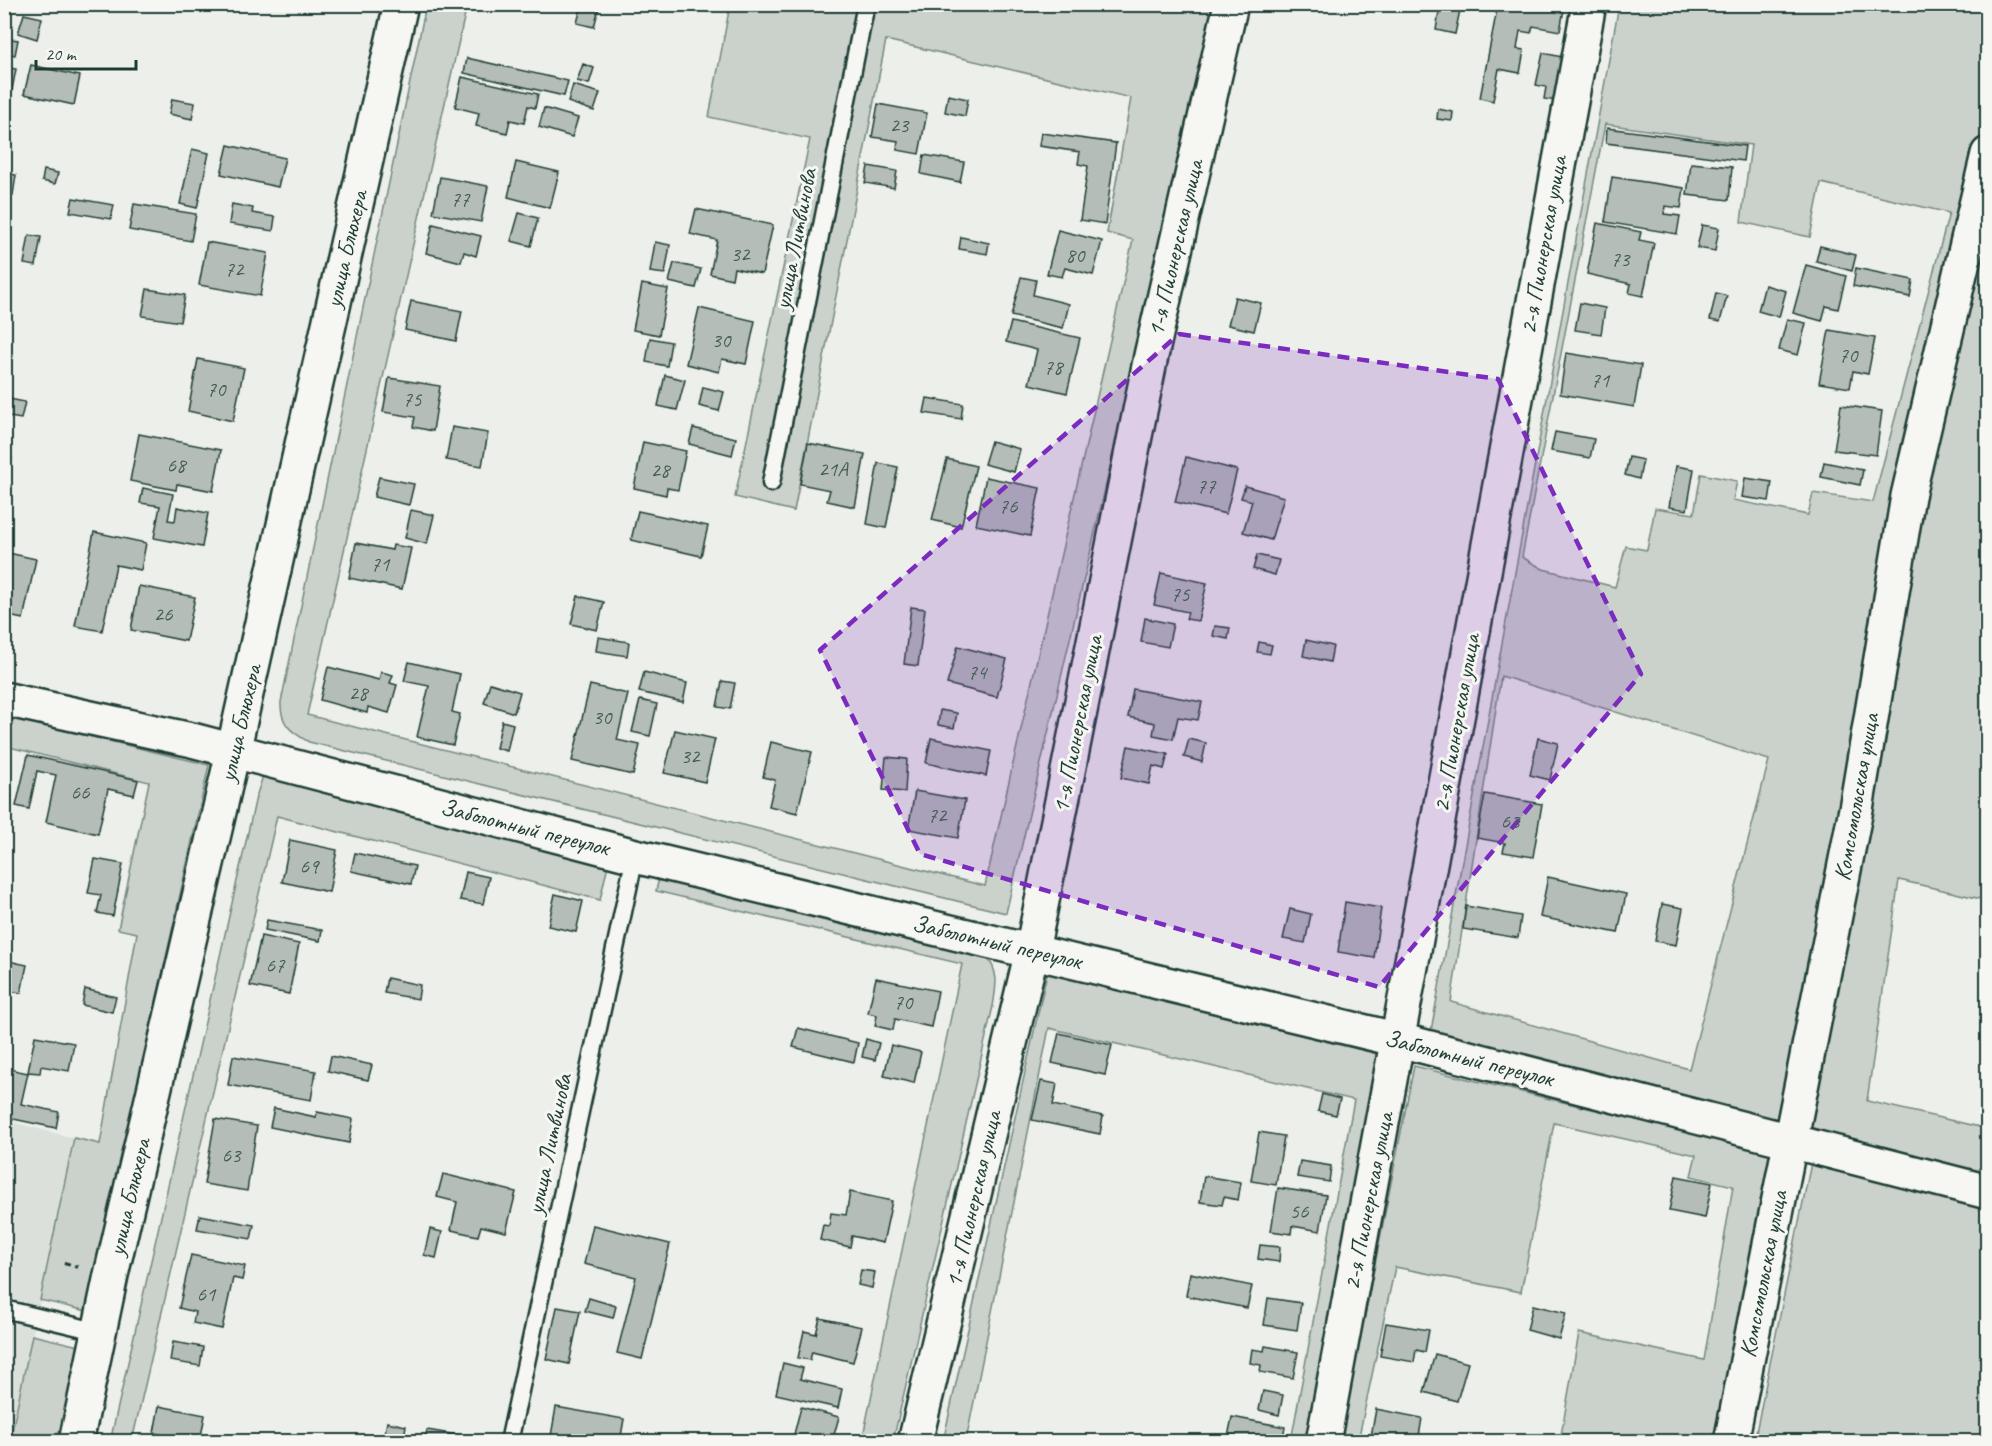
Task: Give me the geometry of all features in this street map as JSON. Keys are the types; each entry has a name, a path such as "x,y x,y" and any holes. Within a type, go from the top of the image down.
{"street":[{"name":"улица Блюхера","path":"76,1442 234,752 401,4"},
{"name":"1-я Пионерская улица","path":"915,1442 1032,951 1151,356 1231,4"},
{"name":"2-я Пионерская улица","path":"1323,1442 1589,4"},
{"name":"Комсомольская улица","path":"1731,1442 1856,809 1908,496 1988,154"},
{"name":"Заболотный переулок","path":"4,699 192,740 635,856 1399,1040 1988,1192"}],"lane":[{"name":"улица Литвинова","path":"771,483 866,4"},
{"name":"улица Литвинова","path":"509,1442 635,856"},
{"path":"4,1309 100,1332"}],"highlighted area":[{"path":"1179,334 1498,379 1641,674 1379,987 920,854 820,650"}],"shaded area":[{"path":"426,5 467,5 307,715 985,886 1133,240 1107,233 1131,98 886,40 794,511 735,497 810,139 709,117 730,5 1218,5 1006,913 309,742 292,731 285,722 281,702"},
{"path":"1619,5 1987,5 1987,913 1981,899 1899,880 1867,1101 1984,1128 1987,1115 1987,1173 1431,1031","holes":["1605,124 1751,145 1741,222 1810,237 1821,183 1949,213 1873,502 1813,493 1808,515 1733,500 1737,481 1701,474 1694,514 1655,508 1647,550 1626,546 1615,587 1543,569 1522,557","1501,676 1769,760 1689,1069 1451,1002"]},
{"path":"5,716 209,765 87,1311 40,1300 74,1138 100,1144 137,933 118,929 149,782 5,746"},
{"path":"263,776 609,860 600,900 277,816 132,1441 110,1442 256,797"},
{"path":"660,873 986,956 993,968 996,980 993,1006 893,1441 862,1441 962,964 656,891"},
{"path":"1047,973 1386,1056 1309,1441 1291,1441 1354,1100 1049,1028 966,1441 943,1442"},
{"path":"1414,1066 1774,1153 1717,1441 1560,1441 1579,1333 1704,1360 1733,1186 1691,1176 1696,1155 1554,1123 1521,1292 1395,1267 1358,1441 1340,1442"},
{"path":"4,1120 74,1138 10,1442 4,1441"},
{"path":"1811,1163 1987,1210 1987,1441 1754,1442"},
{"path":"32,1335 79,1346 58,1441 10,1441"}],"building":[{"path":"482,4 518,4 516,11"},
{"path":"582,4 600,4 594,27 577,23"},
{"path":"1498,4 1565,4 1560,31 1533,26 1531,33 1520,31 1517,49 1524,50 1520,73 1499,69 1493,101 1480,98"},
{"path":"1440,6 1460,10 1455,34 1436,30"},
{"path":"24,14 42,18 37,39 18,33"},
{"path":"4,38 18,40 15,55 4,53"},
{"path":"1543,53 1572,59 1563,102 1544,99 1546,87 1536,85"},
{"path":"467,58 568,81 564,96 464,73"},
{"path":"583,64 594,68 589,84 577,81"},
{"path":"31,65 80,76 74,105 24,94"},
{"path":"4,67 16,69 7,116 4,115"},
{"path":"462,77 538,94 535,108 528,106 524,123 510,120 507,133 476,126 479,113 455,107"},
{"path":"573,85 600,93 594,111 568,102"},
{"path":"948,95 968,99 965,116 945,112"},
{"path":"172,99 195,103 192,119 169,114"},
{"path":"878,104 927,113 919,154 897,150 898,141 872,137"},
{"path":"544,108 578,118 572,137 539,127"},
{"path":"1438,109 1453,112 1452,121 1437,119"},
{"path":"1607,128 1745,146 1743,161 1606,143"},
{"path":"1041,133 1116,143 1105,224 1080,220 1088,166 1078,164 1080,152 1039,146"},
{"path":"228,145 285,158 278,187 221,174"},
{"path":"192,149 209,153 197,208 180,204"},
{"path":"924,155 964,162 960,182 921,174"},
{"path":"516,162 559,172 550,208 508,197"},
{"path":"1691,163 1732,167 1729,200 1687,195"},
{"path":"868,166 897,171 894,188 865,183"},
{"path":"44,170 58,173 55,184 42,181"},
{"path":"4,173 16,175 13,195 4,194"},
{"path":"440,177 488,186 481,222 433,213"},
{"path":"1612,177 1684,188 1681,208 1665,206 1664,214 1680,216 1677,234 1605,222"},
{"path":"73,198 114,205 111,219 70,212"},
{"path":"134,204 196,214 191,241 129,230"},
{"path":"232,204 253,208 252,213 275,217 273,231 229,224"},
{"path":"696,209 773,225 762,274 734,268 732,279 710,274 717,240 690,234"},
{"path":"519,213 538,218 531,246 511,241"},
{"path":"1597,223 1641,232 1639,240 1654,243 1643,296 1629,293 1631,284 1587,274"},
{"path":"433,224 481,236 476,256 464,252 461,262 426,253"},
{"path":"1702,225 1719,228 1715,251 1697,248"},
{"path":"1058,230 1102,241 1093,275 1065,268 1062,277 1047,274"},
{"path":"29,235 41,237 36,266 24,264"},
{"path":"961,237 989,243 987,254 959,249"},
{"path":"207,242 268,253 260,296 199,285"},
{"path":"655,242 670,245 665,274 650,272"},
{"path":"1820,246 1856,255 1852,271 1816,261"},
{"path":"674,263 701,269 696,288 669,282"},
{"path":"1806,265 1846,276 1838,309 1826,306 1822,321 1793,313"},
{"path":"1856,268 1913,280 1910,297 1853,286"},
{"path":"1021,277 1036,280 1033,295 1069,304 1063,328 1011,316"},
{"path":"642,284 668,289 659,335 633,330"},
{"path":"1765,285 1786,291 1779,317 1758,311"},
{"path":"147,289 185,295 180,322 142,316"},
{"path":"1716,293 1727,296 1720,322 1710,320"},
{"path":"1235,297 1261,303 1254,331 1228,325"},
{"path":"411,301 462,311 456,341 405,330"},
{"path":"1580,303 1605,308 1601,334 1575,330"},
{"path":"699,308 755,321 746,364 722,359 719,372 686,364"},
{"path":"1787,319 1806,323 1798,355 1779,350"},
{"path":"1011,322 1080,338 1067,393 1029,384 1037,350 1006,342"},
{"path":"1829,330 1875,338 1868,374 1853,371 1850,388 1819,383"},
{"path":"650,338 671,342 667,366 646,362"},
{"path":"1566,353 1641,365 1634,407 1560,394"},
{"path":"198,359 244,368 233,421 188,411"},
{"path":"665,375 685,380 677,410 658,406"},
{"path":"389,378 440,386 433,431 413,427 415,417 383,412"},
{"path":"703,387 724,392 719,411 699,406"},
{"path":"4,398 25,402 21,419 4,416"},
{"path":"927,398 963,404 961,419 924,413"},
{"path":"1841,405 1882,411 1876,455 1834,450"},
{"path":"452,427 488,433 482,466 446,460"},
{"path":"693,428 736,438 732,455 689,444"},
{"path":"1555,432 1594,439 1590,458 1551,451"},
{"path":"139,434 221,450 213,491 177,484 176,490 130,481"},
{"path":"991,441 1020,449 1014,472 984,464"},
{"path":"643,442 686,451 678,490 667,488 666,495 634,488"},
{"path":"808,443 865,454 855,507 827,501 830,490 800,484"},
{"path":"4,456 12,458 9,473 4,472"},
{"path":"1186,457 1237,470 1226,514 1175,502"},
{"path":"1629,457 1643,460 1639,479 1625,475"},
{"path":"947,459 976,466 961,527 932,520"},
{"path":"1824,462 1863,470 1860,485 1821,477"},
{"path":"878,463 898,467 886,528 867,524"},
{"path":"1676,466 1694,469 1687,510 1669,507"},
{"path":"379,477 414,484 409,505 374,497"},
{"path":"986,477 1040,488 1030,536 976,525"},
{"path":"1745,478 1772,482 1769,501 1742,497"},
{"path":"1245,486 1284,497 1271,540 1243,532 1252,501 1241,498"},
{"path":"143,488 173,494 168,520 175,521 177,507 208,513 202,547 154,538 160,506 140,503"},
{"path":"411,510 434,515 427,544 405,538"},
{"path":"638,511 708,526 701,556 631,540"},
{"path":"94,532 146,543 141,570 116,565 102,631 75,626"},
{"path":"356,543 392,550 393,545 411,548 402,589 349,578"},
{"path":"4,552 36,559 23,619 4,615"},
{"path":"1257,555 1279,560 1275,575 1253,569"},
{"path":"1161,573 1207,583 1198,621 1186,619 1188,612 1154,605"},
{"path":"139,586 195,597 186,641 131,630"},
{"path":"578,596 604,602 597,630 571,624"},
{"path":"911,607 925,609 918,666 904,664"},
{"path":"1145,618 1173,624 1168,647 1141,642"},
{"path":"1215,626 1230,628 1228,639 1213,636"},
{"path":"598,637 629,642 627,656 596,651"},
{"path":"1306,640 1333,646 1330,662 1303,656"},
{"path":"1259,642 1272,645 1270,654 1257,652"},
{"path":"958,646 1007,659 997,697 947,684"},
{"path":"409,662 460,674 452,712 460,714 453,745 417,737 429,686 404,681"},
{"path":"328,667 379,680 381,672 393,675 390,683 397,685 389,713 368,707 367,713 320,700"},
{"path":"644,672 687,683 683,702 639,692"},
{"path":"722,681 735,683 730,709 717,707"},
{"path":"490,683 520,692 514,713 484,703"},
{"path":"590,685 628,694 617,740 640,745 633,775 572,761"},
{"path":"1133,689 1202,702 1198,720 1178,717 1173,739 1153,735 1155,723 1128,717"},
{"path":"640,700 657,704 650,736 632,732"},
{"path":"940,710 957,713 954,728 938,725"},
{"path":"502,721 513,724 507,751 496,748"},
{"path":"675,730 715,739 705,782 664,773"},
{"path":"931,738 991,751 986,776 926,763"},
{"path":"1538,738 1558,743 1550,780 1530,775"},
{"path":"1189,739 1206,743 1202,762 1184,757"},
{"path":"771,742 812,752 797,813 769,806 775,780 763,777"},
{"path":"1128,746 1168,754 1164,769 1153,766 1149,784 1121,778"},
{"path":"28,755 138,780 134,795 108,789 98,834 46,822 56,775 37,771 29,809 16,806"},
{"path":"886,757 907,759 905,792 883,790"},
{"path":"915,791 965,800 958,838 908,829"},
{"path":"1485,794 1542,804 1533,857 1503,852 1505,843 1477,838"},
{"path":"290,840 337,850 329,892 282,882"},
{"path":"355,853 415,866 411,884 351,871"},
{"path":"95,859 123,864 113,916 97,913 101,895 88,893"},
{"path":"466,872 489,877 483,904 460,900"},
{"path":"1548,877 1626,894 1618,933 1540,917"},
{"path":"555,894 583,901 576,932 548,926"},
{"path":"1345,902 1381,908 1374,958 1338,952"},
{"path":"1662,904 1683,908 1676,945 1655,941"},
{"path":"1466,906 1521,916 1518,938 1463,929"},
{"path":"1290,909 1311,914 1305,943 1283,939"},
{"path":"267,920 322,930 320,941 265,930"},
{"path":"261,936 299,944 289,994 250,986"},
{"path":"4,960 27,965 21,993 4,990"},
{"path":"387,978 420,985 418,999 384,993"},
{"path":"876,978 938,991 931,1027 895,1019 893,1030 875,1026 877,1015 868,1013"},
{"path":"85,989 116,997 112,1012 82,1005"},
{"path":"798,1028 858,1043 854,1062 793,1047"},
{"path":"1059,1033 1112,1045 1105,1075 1052,1063"},
{"path":"35,1036 74,1043 69,1071 41,1066 40,1073 28,1072"},
{"path":"866,1039 879,1043 875,1060 862,1057"},
{"path":"891,1045 921,1052 914,1083 884,1076"},
{"path":"233,1056 316,1071 311,1100 228,1085"},
{"path":"331,1056 372,1065 368,1080 328,1071"},
{"path":"9,1069 28,1073 21,1104 59,1112 56,1128 4,1117 4,1089"},
{"path":"1041,1081 1057,1084 1053,1105 1103,1116 1100,1134 1032,1120"},
{"path":"1322,1094 1340,1099 1336,1115 1318,1111"},
{"path":"274,1108 316,1117 317,1112 353,1119 349,1143 270,1127"},
{"path":"215,1119 257,1126 247,1191 204,1184"},
{"path":"1259,1132 1284,1136 1276,1185 1251,1181"},
{"path":"1300,1161 1331,1166 1329,1182 1297,1177"},
{"path":"443,1174 516,1192 506,1232 481,1226 478,1236 451,1230 457,1202 437,1197"},
{"path":"1204,1176 1241,1182 1238,1200 1224,1197 1222,1205 1200,1202"},
{"path":"1676,1176 1712,1183 1705,1218 1669,1211"},
{"path":"1278,1188 1326,1195 1320,1231 1292,1226 1291,1234 1271,1231"},
{"path":"850,1192 892,1201 883,1243 852,1236 850,1247 820,1240 823,1225 829,1226 831,1213 846,1215"},
{"path":"200,1215 254,1225 251,1239 197,1229"},
{"path":"593,1225 670,1244 642,1359 617,1353 636,1277 584,1264"},
{"path":"430,1229 442,1232 436,1258 424,1255"},
{"path":"1260,1245 1280,1247 1279,1262 1258,1259"},
{"path":"191,1255 245,1266 242,1280 233,1278 222,1329 193,1323 195,1312 179,1308"},
{"path":"861,1270 875,1272 872,1288 858,1285"},
{"path":"1190,1273 1252,1286 1247,1308 1186,1296"},
{"path":"589,1298 616,1306 613,1318 585,1311"},
{"path":"1268,1298 1301,1303 1297,1330 1264,1325"},
{"path":"1533,1305 1566,1313 1559,1339 1527,1330"},
{"path":"557,1307 580,1311 569,1364 546,1359"},
{"path":"820,1318 862,1327 853,1362 812,1352 810,1360 798,1358 804,1331 816,1334"},
{"path":"1386,1323 1429,1330 1425,1352 1416,1350 1414,1362 1380,1356"},
{"path":"173,1342 203,1347 200,1366 170,1361"},
{"path":"1265,1346 1298,1352 1293,1378 1260,1372 1261,1365 1250,1363 1252,1349 1264,1351"},
{"path":"1435,1354 1468,1363 1457,1401 1424,1392"},
{"path":"783,1363 803,1368 800,1379 842,1389 838,1408 776,1394"},
{"path":"1263,1391 1283,1395 1279,1415 1259,1410"},
{"path":"159,1406 205,1415 200,1442 154,1433"},
{"path":"556,1407 624,1419 620,1442 550,1442"},
{"path":"801,1407 839,1417 832,1442 792,1442"},
{"path":"1376,1409 1422,1418 1418,1442 1370,1442"},
{"path":"1232,1417 1285,1427 1282,1442 1227,1442"},
{"path":"387,1422 406,1426 403,1442 383,1442"},
{"path":"427,1430 464,1436 463,1442 424,1442"}]}
